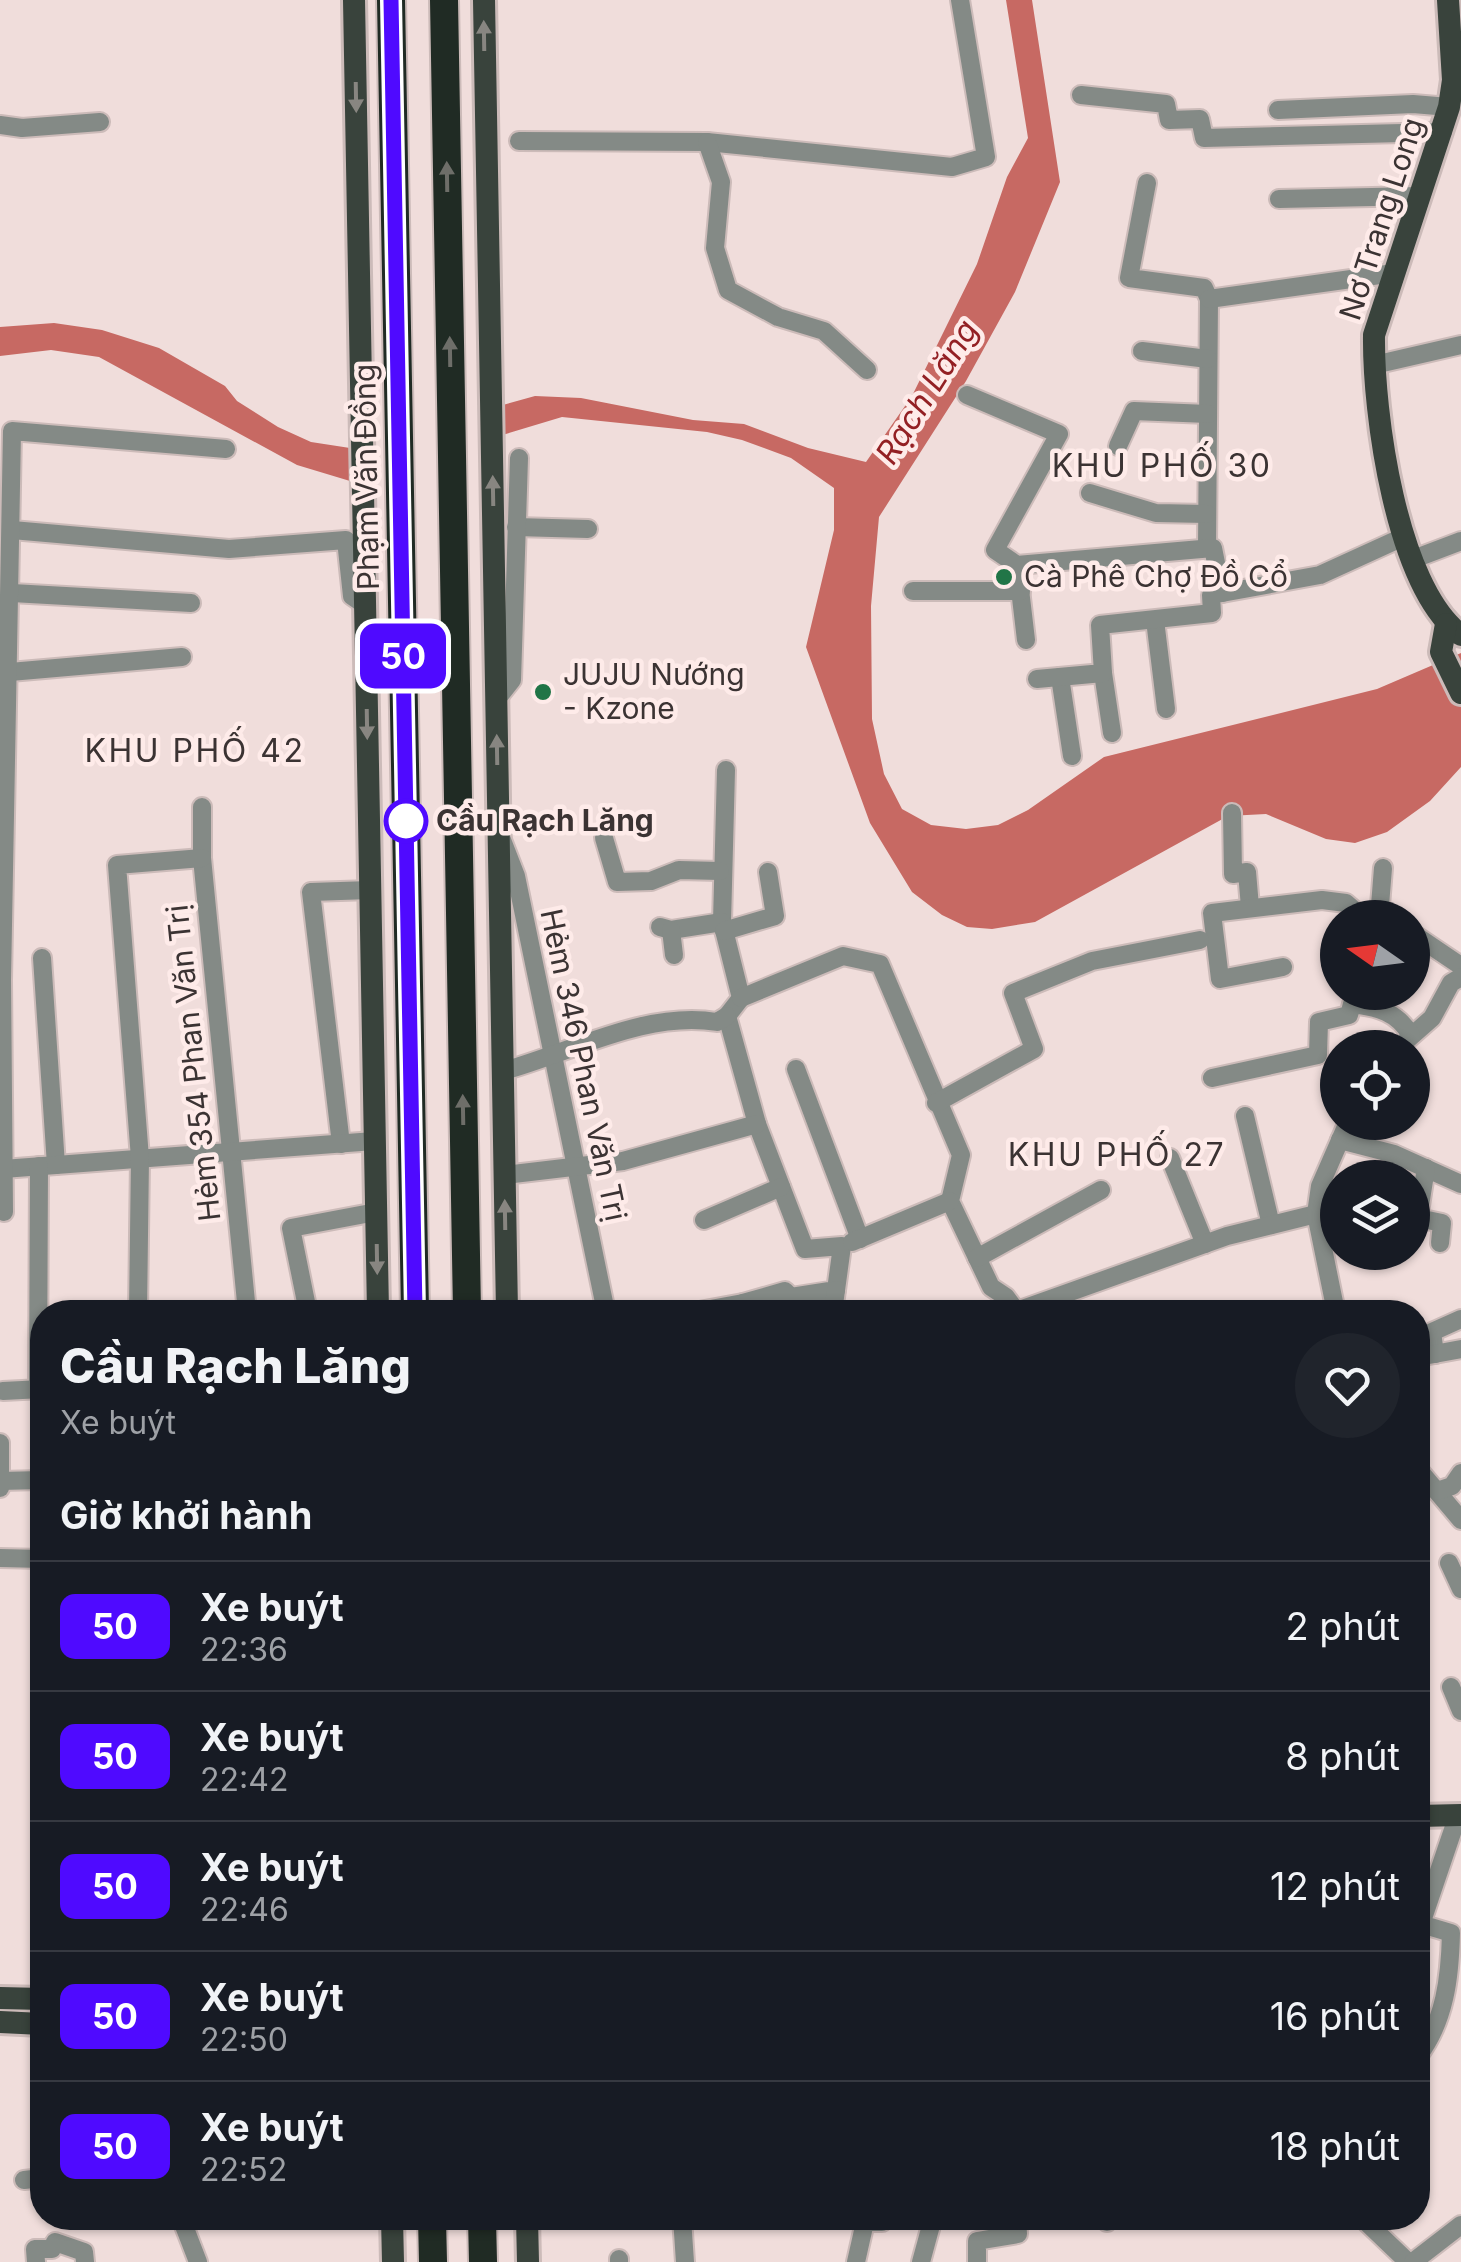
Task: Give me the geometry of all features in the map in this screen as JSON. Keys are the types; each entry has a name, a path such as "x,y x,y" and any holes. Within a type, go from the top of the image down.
{"highway":[{"name":"Phạm Văn Đồng","path":"391,0 415,1300"},
{"path":"444,0 467,1300"},
{"path":"432,2230 433,2262"},
{"path":"483,2230 484,2262"}],"main road":[{"name":"Phạm Văn Đồng","path":"354,0 378,1300"},
{"path":"484,0 507,1300"},
{"name":"Nơ Trang Long","path":"1448,0 1457,81 1450,116 1418,196 1374,335 1374,365 1401,538 1454,629 1440,652 1461,693"},
{"path":"370,890 407,892"},
{"path":"1430,1816 1460,1815"},
{"path":"0,1998 30,1999"},
{"path":"0,2022 30,2023"},
{"path":"392,2230 393,2262"},
{"path":"527,2230 528,2262"}],"street":[{"path":"519,141 707,142 952,167 986,157 960,0"},
{"path":"1081,95 1166,104 1169,120 1200,119 1204,138 1450,116"},
{"path":"1278,110 1413,104 1450,116"},
{"path":"0,125 22,128 100,122"},
{"path":"707,142 721,182 715,248 728,290 778,316 824,331 867,370"},
{"path":"1147,183 1129,278 1204,288 1208,300 1207,548"},
{"path":"1279,200 1418,196"},
{"path":"1208,300 1394,273"},
{"path":"1374,365 1461,345"},
{"path":"1142,351 1208,359"},
{"path":"968,395 1059,434 995,550 1017,565 1213,548 1222,594"},
{"path":"1118,446 1134,411 1208,414"},
{"path":"4,1212 2,962 12,593 12,431 226,448"},
{"path":"496,700 512,680 519,458"},
{"path":"1090,492 1156,513 1207,514"},
{"path":"516,527 588,529"},
{"path":"12,530 229,549 346,540 352,596 365,598"},
{"path":"1112,733 1100,625 1212,613 1211,594 1320,576 1401,538"},
{"path":"1411,560 1461,541"},
{"path":"1017,565 1026,640"},
{"path":"913,591 1020,591"},
{"path":"12,593 191,603"},
{"path":"1155,620 1166,709"},
{"path":"10,672 182,657"},
{"path":"1038,679 1104,673"},
{"path":"1060,676 1072,756"},
{"path":"726,770 720,871 723,926 741,998"},
{"name":"Hẻm 354 Phan Văn Trị","path":"202,807 202,858 246,1300"},
{"path":"1232,813 1233,874 1248,872 1250,907"},
{"name":"Hẻm 346 Phan Văn Trị","path":"498,831 516,876 604,1300"},
{"path":"604,838 617,882 650,881 679,870 720,871"},
{"path":"138,1300 140,1158 116,865 202,858"},
{"path":"1380,900 1383,868"},
{"path":"674,955 666,928 723,926 775,916 768,872"},
{"path":"341,1144 311,892 370,890"},
{"path":"1283,967 1220,979 1212,913 1320,900"},
{"path":"936,1102 1034,1049 1013,993 1092,961 1200,940"},
{"path":"1430,945 1461,966"},
{"path":"503,1071 630,1029 697,1019 717,1022 741,998 842,956 880,964 961,1156 950,1200 991,1287 1005,1300"},
{"path":"42,958 48,1165 43,1300"},
{"path":"1418,1030 1432,1018 1451,983 1461,976"},
{"path":"1212,1078 1318,1055 1319,1022 1349,1015 1352,1004 1388,1012 1403,1022 1404,1030"},
{"path":"726,1016 757,1124 805,1249 851,1242 950,1200"},
{"path":"796,1068 851,1242 835,1300"},
{"path":"1244,1116 1272,1225"},
{"path":"505,1175 623,1161 757,1124"},
{"path":"1334,1300 1316,1214 1320,1186 1340,1140"},
{"path":"1364,1140 1408,1160"},
{"path":"3,1168 374,1142"},
{"path":"1170,1158 1205,1244"},
{"path":"1430,1170 1461,1184"},
{"path":"704,1220 781,1187"},
{"path":"977,1258 1101,1190"},
{"path":"306,1300 291,1228 376,1212"},
{"path":"1050,1300 1205,1244 1316,1214"},
{"path":"1430,1220 1442,1223 1440,1243"},
{"path":"765,1300 785,1292 791,1298 836,1290"},
{"path":"1430,1340 1432,1332 1461,1319"},
{"path":"1430,1355 1461,1349"},
{"path":"3,1391 30,1390"},
{"path":"0,1443 0,1485 30,1481"},
{"path":"1430,1492 1452,1486 1461,1473"},
{"path":"1430,1493 1461,1520"},
{"path":"0,1558 30,1559"},
{"path":"1449,1563 1461,1589"},
{"path":"1451,1686 1461,1712"},
{"path":"1430,1899 1460,1815"},
{"path":"1430,1927 1451,1934 1450,1970 1438,2024 1430,2037"},
{"path":"1375,2230 1410,2262 1461,2225"},
{"path":"186,2230 198,2262"},
{"path":"683,2230 685,2262"},
{"path":"856,2262 863,2230"},
{"path":"921,2262 930,2230"},
{"path":"976,2262 977,2241 1018,2234 1018,2230"},
{"path":"36,2262 35,2249 52,2249 55,2242 84,2252 86,2262"}],"water":[{"name":"Rạch Lăng","path":"1006,0 1032,0 1060,182 1015,292 966,381 879,517 871,606 872,719 884,774 902,809 931,825 966,829 998,825 1028,810 1104,757 1377,689 1461,653 1461,767 1430,801 1387,832 1355,843 1326,839 1266,814 1228,816 1035,922 992,929 967,927 942,915 912,892 870,823 806,647 834,530 834,488 791,458 707,432 562,417 350,481 297,465 99,357 51,350 0,356 0,327 54,323 102,330 159,348 225,386 237,401 278,427 311,442 350,448 535,396 581,398 693,420 744,424 808,448 866,462 912,396 977,264 1007,177 1028,138"}],"pier":[{"path":"499,399 500,440 352,486 352,442"}],"bus line":[{"name":"50","path":"391,0 415,1300"}],"place":[{"name":"Cà Phê Chợ Đồ Cổ","path":"1004,577"},
{"name":"JUJU Nướng - Kzone","path":"543,692"},
{"name":"Cầu Rạch Lăng","path":"406,821"}],"district":[{"name":"KHU PHỐ 30","path":"1162,466"},
{"name":"KHU PHỐ 42","path":"195,751"},
{"name":"KHU PHỐ 27","path":"1117,1155"}]}
